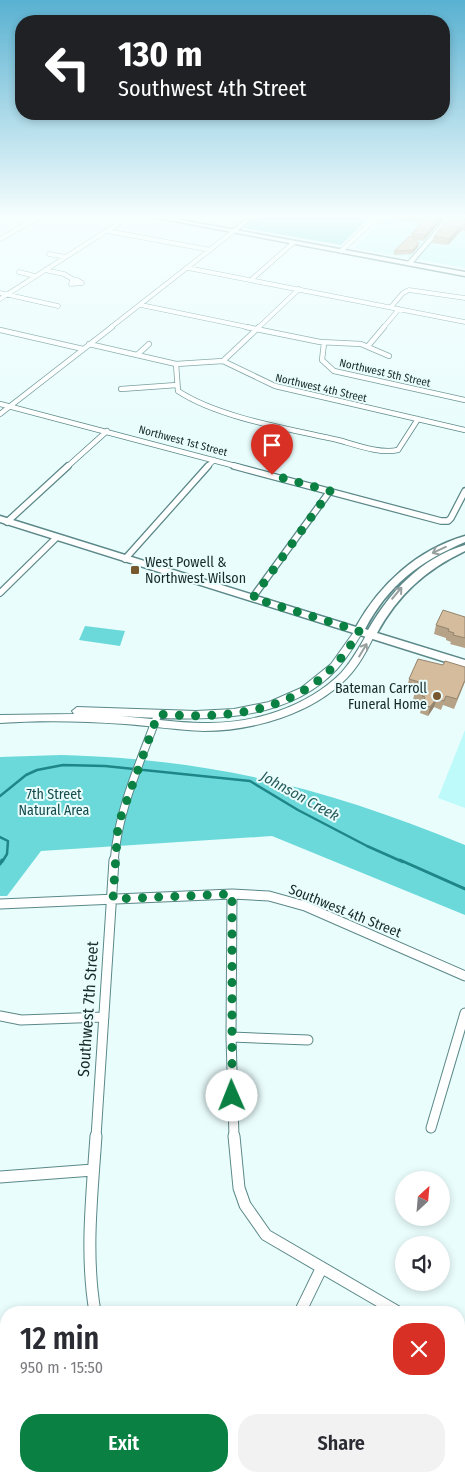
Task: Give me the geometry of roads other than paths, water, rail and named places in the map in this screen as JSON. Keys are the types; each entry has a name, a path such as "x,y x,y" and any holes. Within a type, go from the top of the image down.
{"main road":[{"path":"4,520 465,664"},
{"path":"0,719 200,717 230,715 266,707 286,700 309,688 333,669 348,650 378,597 398,576 426,556 465,539"},
{"path":"0,713 97,711 156,718 191,726 231,725 270,716 297,706 321,694 338,681 356,660 387,606 408,582 436,562 465,548"}],"street":[{"path":"0,299 21,285"},
{"path":"0,414 166,285"},
{"path":"276,285 465,322"},
{"path":"391,307 405,291 415,288 465,298"},
{"path":"223,361 299,290"},
{"path":"0,293 58,306"},
{"path":"141,305 324,343 350,343 368,346 389,356"},
{"path":"368,346 399,309"},
{"path":"0,330 83,349"},
{"name":"Northwest 5th Street","path":"324,343 322,360 334,371 465,400"},
{"name":"Northwest 4th Street","path":"89,344 176,364 223,361 275,386 465,430"},
{"path":"136,355 149,344"},
{"path":"176,364 180,394 188,399 241,416 395,453 418,420"},
{"path":"121,389 178,385"},
{"name":"Northwest 1st Street","path":"0,404 448,521 465,491"},
{"path":"4,520 107,431"},
{"path":"125,559 214,460"},
{"path":"253,598 330,491"},
{"path":"0,594 57,537"},
{"name":"Southwest 7th Street","path":"94,1306 90,1243 116,835 156,718"},
{"path":"232,894 231,1037 234,1154 239,1188 244,1205 266,1235 321,1269 387,1306"},
{"name":"Southwest 4th Street","path":"0,904 232,894 269,896 305,906 465,976"},
{"path":"430,1128 465,1012"},
{"path":"0,1016 22,1020 104,1016"},
{"path":"231,1037 308,1040"},
{"path":"0,1177 94,1170"},
{"path":"303,1306 321,1269"}],"waterway":[{"name":"Johnson Creek","path":"0,796 26,775 37,770 63,765 105,766 250,781 298,810 367,846 403,862"},
{"name":"Johnson Creek","path":"0,837 8,841 7,854 2,862"},
{"name":"Johnson Creek","path":"0,864 2,860"},
{"name":"Johnson Creek","path":"400,860 465,889"}],"place":[{"name":"West Powell & Northwest Wilson","path":"135,570"},
{"name":"Bateman Carroll Funeral Home","path":"437,696"}],"park label":[{"name":"7th Street Natural Area","path":"54,802"}]}
